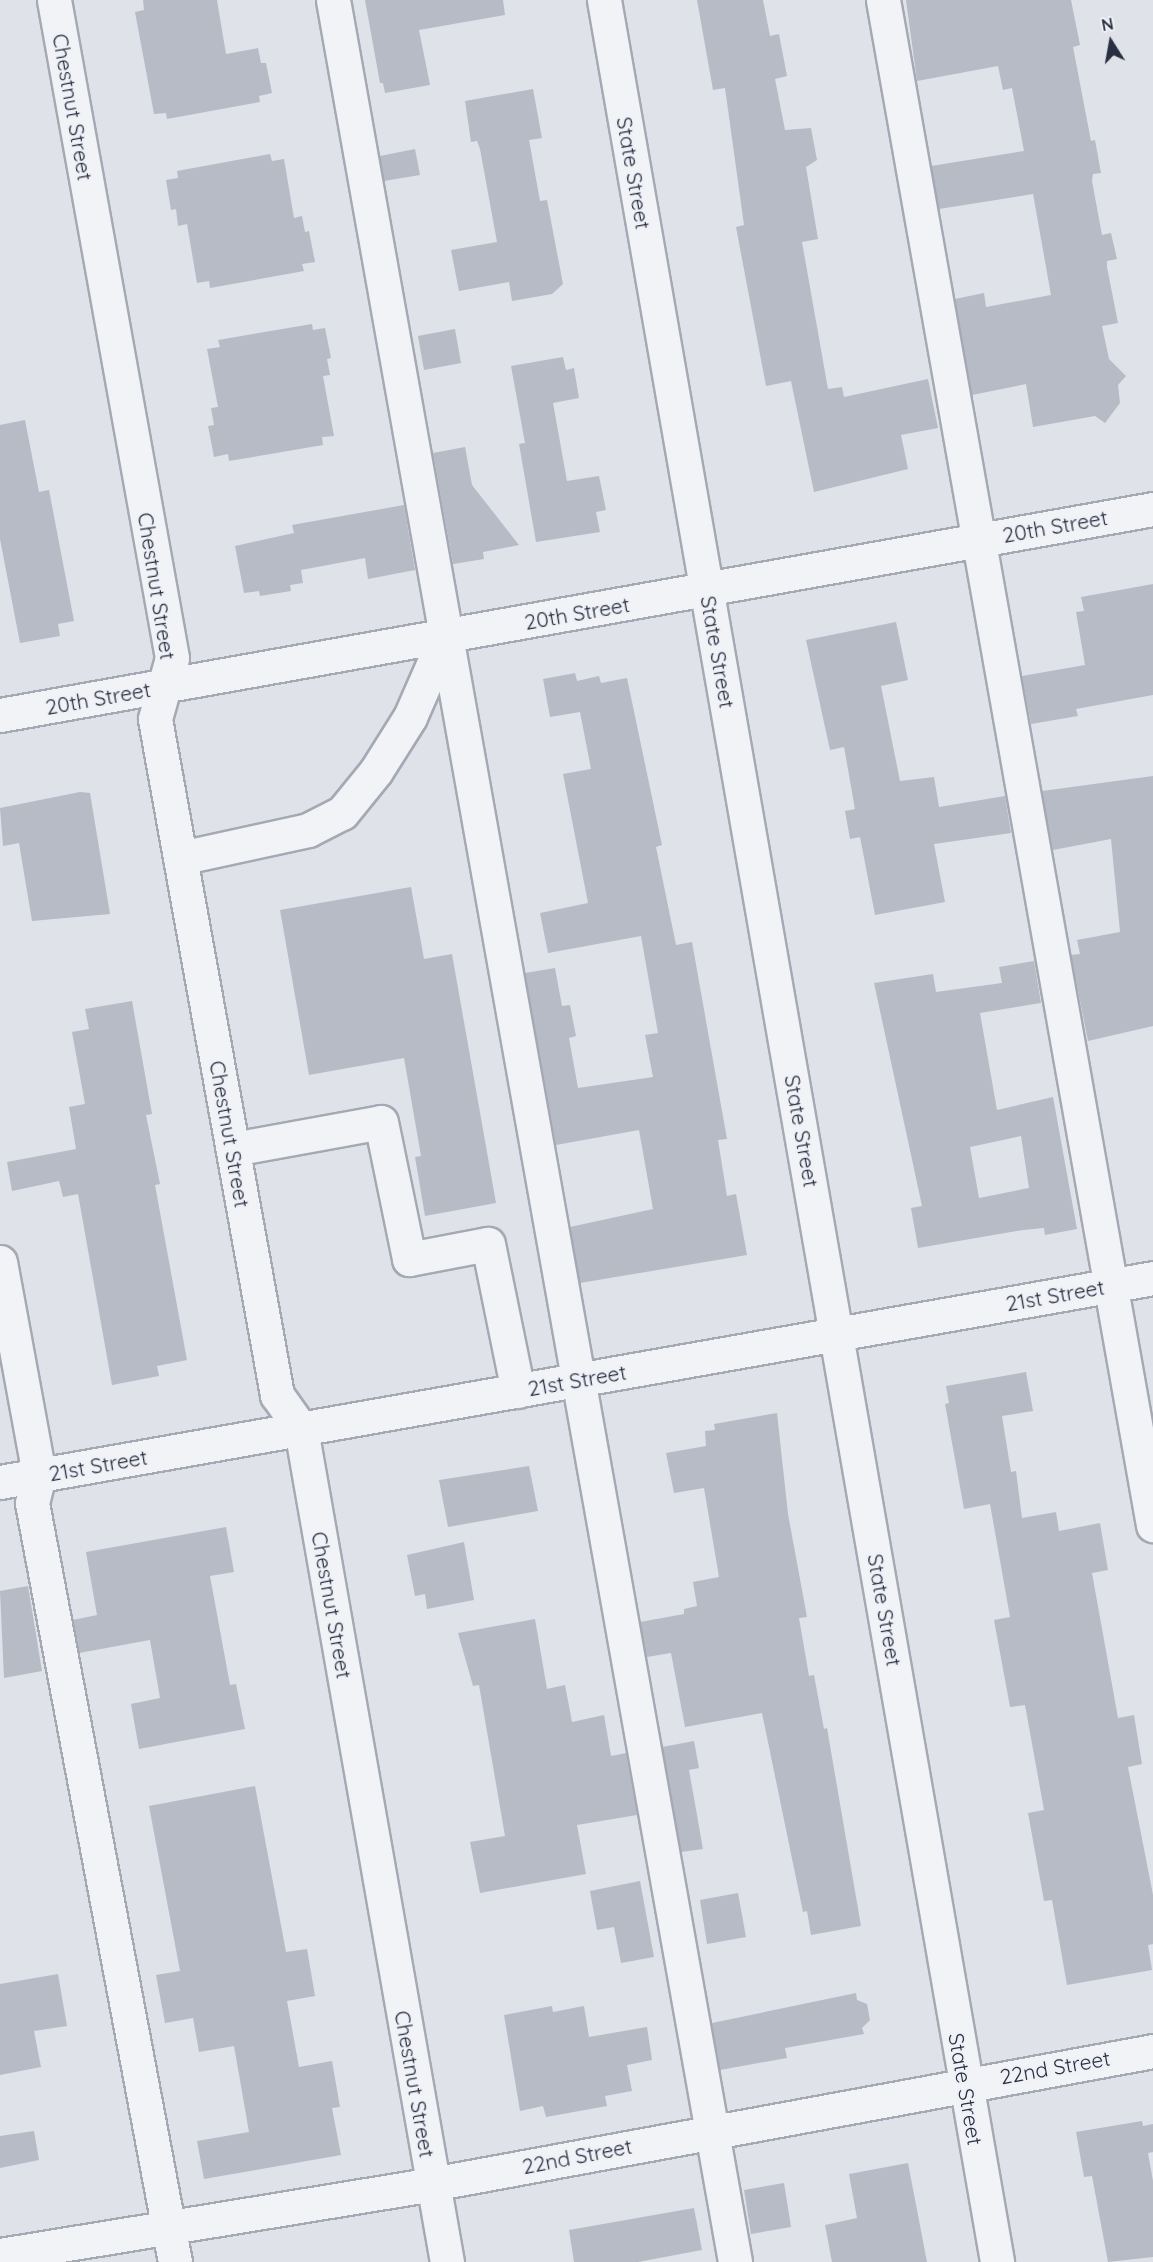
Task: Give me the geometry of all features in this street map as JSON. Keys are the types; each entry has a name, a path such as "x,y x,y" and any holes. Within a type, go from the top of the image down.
{"street":[{"name":"Chestnut Street","path":"54,0 172,658 166,687 155,719 277,1395 301,1429 447,2262"},
{"path":"333,0 576,1380 735,2262"},
{"name":"State Street","path":"604,0 838,1334 997,2262"},
{"path":"884,0 1113,1285 1153,1525"},
{"name":"20th Street","path":"0,715 1153,509"},
{"path":"180,858 308,830 342,813 376,771 410,717 445,637"},
{"path":"232,1149 381,1122 409,1258 488,1244 518,1391"},
{"path":"0,1262 39,1475 32,1503 175,2262"},
{"name":"21st Street","path":"0,1482 1153,1278"},
{"name":"22nd Street","path":"0,2255 432,2184 965,2083 1153,2050"}],"building":[{"path":"143,0 217,0 226,54 258,48 261,63 266,63 272,93 259,96 260,102 167,119 166,113 154,114 135,12 144,10"},
{"path":"365,0 503,0 505,15 419,30 430,85 385,93 383,83 380,83"},
{"path":"697,0 763,0 770,36 779,34 787,76 775,79 785,130 811,128 817,160 806,167 818,239 802,242 828,389 842,387 844,397 928,379 938,428 901,435 908,469 814,492 791,381 766,386 736,227 744,225 725,88 713,90"},
{"path":"906,0 1071,0 1080,45 1073,47 1091,141 1095,140 1101,173 1093,174 1092,181 1102,235 1111,233 1117,259 1107,261 1107,267 1118,323 1102,326 1109,359 1126,376 1118,385 1120,403 1105,423 1095,416 1033,427 1026,384 972,395 955,299 984,293 986,307 1051,295 1033,194 939,209 931,166 1024,151 1012,88 1003,90 998,66 917,81"},
{"path":"533,89 542,138 529,140 540,201 547,200 563,284 552,294 512,301 509,282 459,291 451,250 497,242 480,149 477,141 471,142 465,101"},
{"path":"415,149 420,175 384,181 380,156"},
{"path":"270,154 272,161 284,159 294,218 302,216 305,232 309,231 315,262 302,264 304,271 210,288 209,281 197,283 187,224 178,226 176,209 171,210 166,180 178,178 177,171"},
{"path":"312,324 313,330 325,328 331,358 327,359 330,375 323,376 334,436 322,437 323,445 229,461 228,454 214,457 208,426 214,425 211,408 218,407 207,349 220,347 218,340"},
{"path":"455,329 461,363 424,370 418,336"},
{"path":"563,357 566,370 574,368 579,398 553,403 567,481 599,476 606,510 596,512 600,532 536,542 519,444 525,443 511,366"},
{"path":"25,420 39,492 49,490 74,621 58,624 60,636 20,643 0,539 0,425"},
{"path":"465,447 472,485 519,545 483,552 484,559 453,564 433,453"},
{"path":"404,505 415,570 368,579 365,558 301,570 303,583 290,585 291,591 260,596 259,591 244,593 235,546 294,533 292,525"},
{"path":"1153,584 1153,695 1076,709 1078,716 1031,724 1022,676 1085,665 1076,612 1084,611 1081,597"},
{"path":"896,622 908,680 881,686 900,781 934,777 939,807 1005,796 1011,833 934,844 945,902 875,915 860,837 850,839 845,811 855,809 844,747 830,750 806,640"},
{"path":"575,673 577,681 599,676 601,683 627,678 662,845 656,847 676,945 692,942 727,1139 718,1140 727,1196 736,1194 747,1255 580,1283 570,1227 653,1209 639,1130 556,1145 525,973 555,968 562,1006 570,1005 576,1036 569,1038 578,1088 653,1077 645,1035 658,1033 641,936 548,953 540,913 588,903 563,774 591,769 580,712 550,717 543,679"},
{"path":"1153,776 1153,1026 1088,1041 1071,955 1080,954 1077,940 1120,932 1111,839 1053,850 1042,791"},
{"path":"80,792 90,793 110,914 32,921 19,843 3,846 0,808"},
{"path":"411,887 424,959 452,954 496,1203 425,1216 415,1157 421,1156 404,1058 309,1075 280,910"},
{"path":"1034,961 1041,1003 980,1013 997,1110 1053,1097 1077,1229 1045,1235 1044,1228 1023,1230 918,1248 911,1208 922,1206 874,983 933,974 936,992 1002,983 999,967","holes":["1021,1136 1029,1188 979,1198 970,1147"]},
{"path":"132,1001 152,1114 146,1115 160,1184 155,1185 187,1360 157,1366 159,1376 112,1385 78,1194 63,1197 59,1181 12,1191 7,1162 76,1149 69,1107 85,1104 72,1032 89,1029 85,1009"},
{"path":"1026,1372 1033,1411 1002,1416 1011,1472 1016,1471 1022,1518 1056,1512 1059,1531 1100,1523 1108,1570 1092,1573 1118,1718 1134,1715 1142,1764 1128,1767 1153,1895 1153,1944 1148,1945 1152,1970 1067,1985 1052,1900 1044,1901 1028,1813 1044,1810 1025,1705 1010,1707 994,1620 1010,1617 990,1504 964,1509 945,1404 949,1403 946,1386"},
{"path":"777,1413 788,1514 807,1617 799,1618 809,1676 814,1675 824,1729 827,1728 861,1926 811,1935 807,1911 803,1912 762,1713 685,1727 671,1653 647,1657 640,1622 684,1614 684,1609 697,1606 693,1582 719,1577 704,1488 674,1493 666,1453 706,1446 705,1431 715,1430 714,1424"},
{"path":"529,1466 538,1511 448,1527 439,1480"},
{"path":"226,1527 234,1572 210,1576 230,1685 236,1684 245,1729 139,1749 131,1704 160,1698 150,1640 79,1653 73,1620 97,1615 86,1552"},
{"path":"464,1542 474,1600 427,1609 425,1594 415,1596 407,1555"},
{"path":"28,1586 42,1671 4,1678 0,1591"},
{"path":"535,1619 547,1689 565,1685 572,1722 604,1715 611,1756 626,1753 637,1815 577,1825 586,1874 480,1893 470,1842 505,1836 479,1685 473,1686 458,1633"},
{"path":"694,1741 699,1768 689,1770 703,1849 681,1852 662,1747"},
{"path":"255,1786 286,1952 307,1949 315,1996 287,2001 299,2067 332,2061 340,2107 332,2108 341,2155 204,2179 197,2141 249,2132 234,2046 199,2052 193,2018 165,2023 156,1975 180,1971 149,1806"},
{"path":"640,1881 654,1957 621,1963 614,1927 597,1930 590,1891"},
{"path":"738,1893 746,1937 707,1944 700,1900"},
{"path":"58,1974 67,2026 34,2031 41,2067 0,2075 0,1984"},
{"path":"856,1993 857,2000 867,2004 870,2020 862,2028 864,2034 785,2048 787,2058 720,2070 712,2023"},
{"path":"552,2006 553,2012 584,2006 589,2037 647,2027 652,2060 627,2065 632,2091 605,2096 607,2106 546,2117 543,2106 520,2111 504,2015"},
{"path":"1142,2121 1143,2126 1153,2124 1153,2152 1148,2153 1153,2181 1153,2257 1108,2262 1092,2176 1084,2177 1076,2132"},
{"path":"34,2131 39,2160 0,2168 0,2136"},
{"path":"908,2163 927,2262 832,2262 825,2225 857,2218 849,2174"},
{"path":"784,2183 791,2227 751,2234 744,2190"},
{"path":"694,2208 702,2250 638,2262 574,2262 569,2230"}]}
